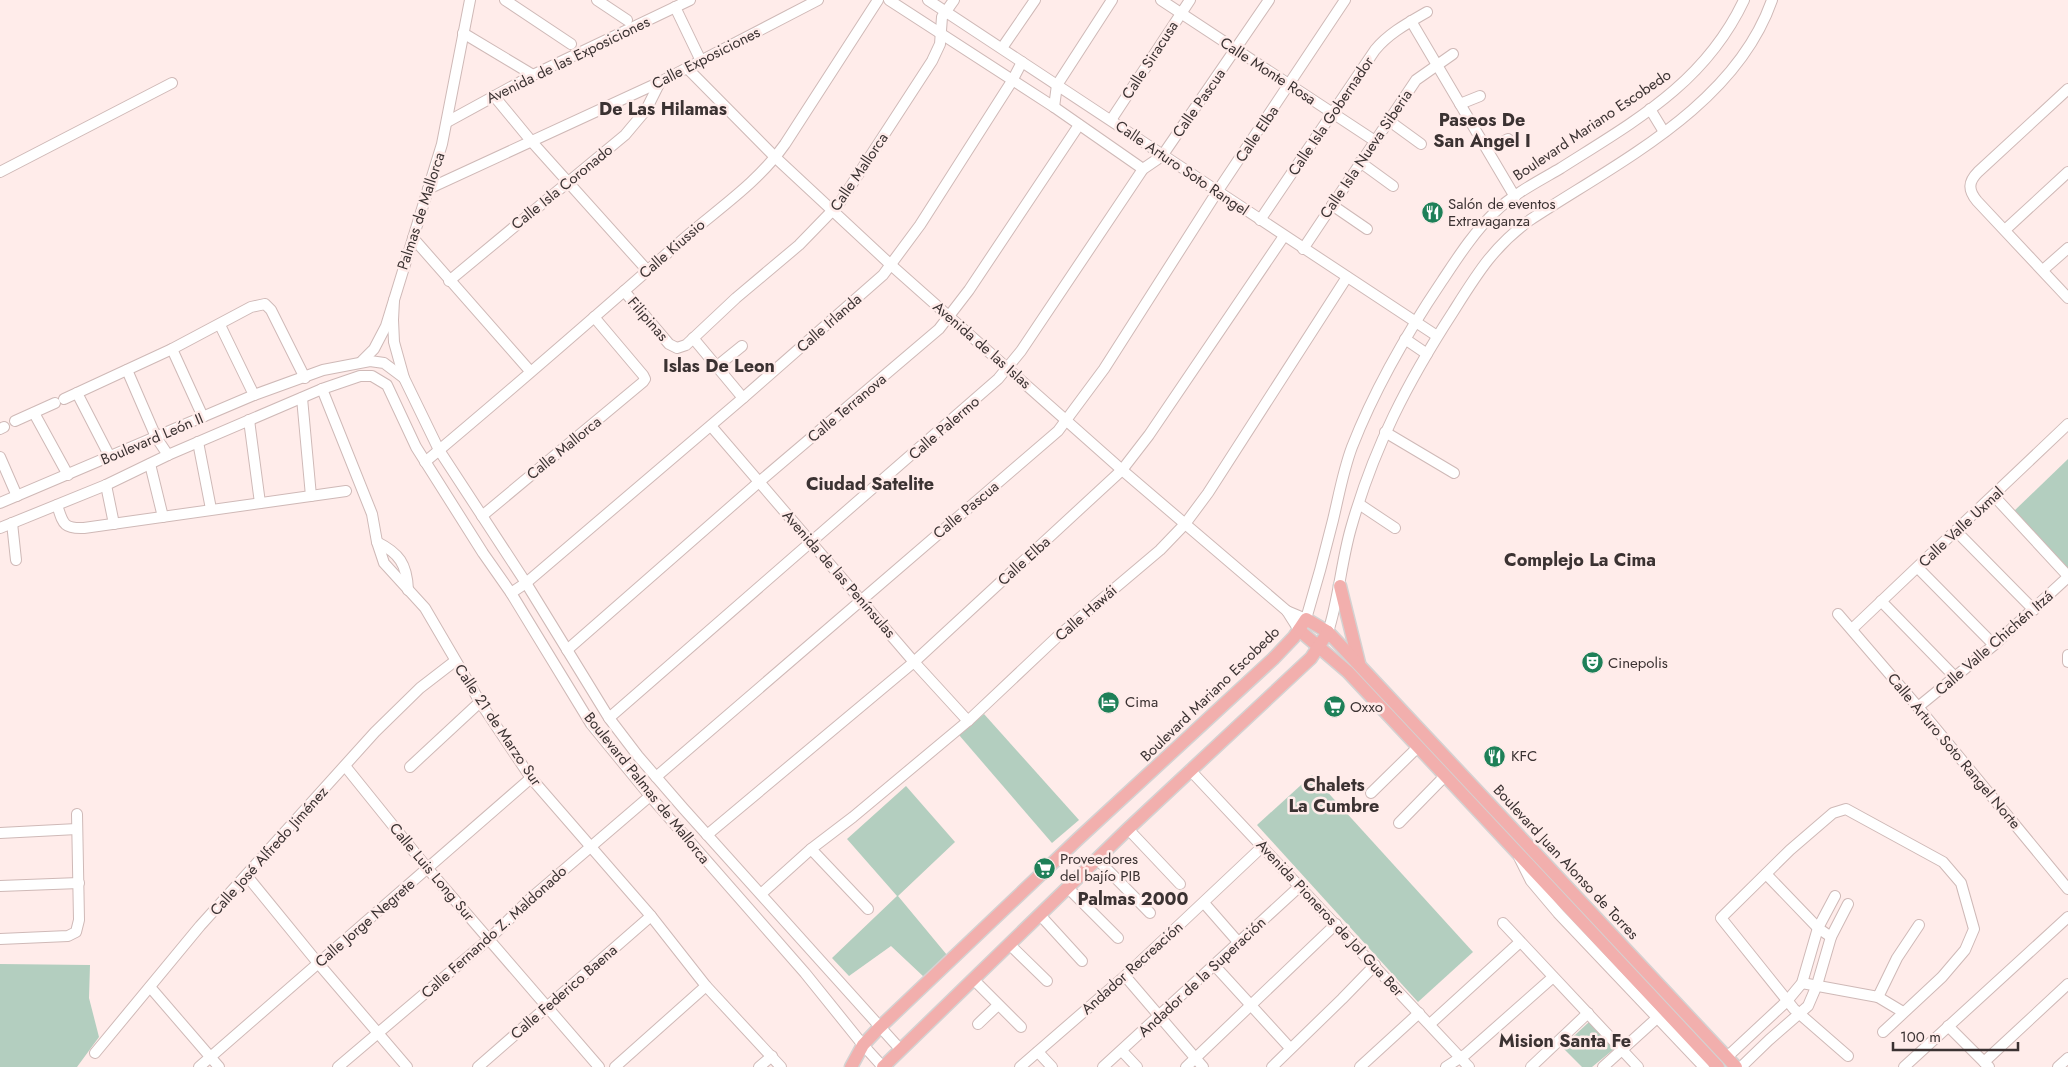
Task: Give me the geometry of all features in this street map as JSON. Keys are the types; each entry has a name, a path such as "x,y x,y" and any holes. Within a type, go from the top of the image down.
{"main road":[{"path":"1340,586 1359,665"},
{"name":"Boulevard Mariano Escobedo","path":"851,1067 863,1045 879,1028 1078,839 1273,659 1299,630 1306,619"},
{"name":"Boulevard Juan Alonso de Torres","path":"1306,619 1328,632 1732,1062"},
{"name":"Boulevard Juan Alonso de Torres","path":"1299,630 1348,672 1444,777 1718,1067"},
{"path":"883,1067 1128,829 1298,670 1320,647 1328,632"}],"street":[{"name":"Palmas de Mallorca","path":"362,361 374,349 386,326 428,189 446,122 470,0"},
{"path":"505,0 571,44"},
{"path":"597,0 627,20"},
{"name":"Avenida de las Exposiciones","path":"446,122 533,75 690,0"},
{"name":"Calle Exposiciones","path":"428,189 660,82 818,0"},
{"name":"Calle Kiussio","path":"425,462 647,270 751,183 776,158 878,0"},
{"path":"889,0 1054,107 1144,169"},
{"name":"Calle Arturo Soto Rangel","path":"928,0 1437,336"},
{"name":"Calle Mallorca","path":"673,347 681,348 736,298 799,245 846,194 932,61 940,44 940,24 945,12 954,0"},
{"path":"1002,48 1035,0"},
{"path":"1054,107 1057,85 1112,0"},
{"name":"Calle Monte Rosa","path":"1161,0 1375,141"},
{"name":"Calle Siracusa","path":"1111,120 1190,0"},
{"name":"Calle Pascua","path":"1162,156 1269,0"},
{"name":"Calle Elba","path":"1217,192 1345,0"},
{"name":"Boulevard Mariano Escobedo","path":"1306,619 1352,447 1380,385 1405,339 1453,264 1497,210 1650,108 1675,90 1700,68 1729,29 1744,0"},
{"path":"1328,632 1340,586 1351,529 1385,432 1401,397 1437,336 1489,258 1511,234 1664,132 1690,112 1714,90 1740,60 1757,33 1772,0"},
{"path":"675,7 701,61"},
{"name":"Calle Isla Gobernador","path":"1260,220 1333,114 1363,66 1383,40 1427,12"},
{"path":"1411,21 1515,197"},
{"path":"463,33 533,75"},
{"name":"Calle Isla Nueva Siberia","path":"1303,249 1416,80 1453,54"},
{"name":"Calle Irlanda","path":"511,593 526,584 744,398 867,289 891,265 920,226 1012,81 1022,62"},
{"name":"Avenida de las Islas","path":"687,68 776,158 832,211 1122,470 1287,611 1299,630"},
{"name":"Calle Isla Coronado","path":"449,281 567,181 605,152 637,122 654,96 660,82"},
{"path":"0,172 172,83"},
{"path":"2068,89 1971,181 1970,186 1972,195 2068,298"},
{"path":"494,96 532,142 647,270"},
{"path":"1460,104 1480,96"},
{"path":"1650,108 1664,132"},
{"path":"1388,120 1421,144"},
{"name":"Calle Terranova","path":"567,650 759,482 920,347 950,317 970,290 1079,125"},
{"path":"1488,149 1508,139"},
{"name":"Calle Palermo","path":"609,718 980,396 1008,368 1144,169 1162,156"},
{"path":"1360,162 1393,186"},
{"path":"2005,230 2068,172"},
{"name":"Calle Pascua","path":"656,777 1058,431 1104,370 1217,192"},
{"path":"1332,204 1367,229"},
{"name":"Calle Elba","path":"707,835 914,662 1122,470 1149,435 1284,236"},
{"path":"413,238 530,371"},
{"path":"2043,270 2068,248"},
{"name":"Calle Hawái","path":"761,894 811,849 968,721 1057,637 1160,550 1185,524 1208,493 1347,277"},
{"name":"Filipinas","path":"624,291 664,339 673,347"},
{"name":"Palmas de Mallorca","path":"394,300 394,342 404,378 438,450"},
{"path":"15,421 172,349 251,308 265,304 274,314 305,378"},
{"name":"Calle Mallorca","path":"482,516 538,468 633,392 644,379 639,369 594,317"},
{"path":"220,325 254,395"},
{"path":"693,338 744,398"},
{"path":"1405,339 1427,354"},
{"path":"716,367 742,346"},
{"path":"172,349 203,417"},
{"name":"Palmas de Mallorca","path":"305,378 324,370 362,361 384,362 404,378"},
{"path":"126,370 156,437 168,456"},
{"path":"0,528 106,485 198,442 322,389 360,376 372,376 387,385 425,462"},
{"name":"Boulevard León II","path":"0,503 254,395 305,378"},
{"name":"Calle 21 de Marzo Sur","path":"322,389 372,514 377,542 384,563 425,608 480,702 531,778 651,916 706,986 782,1067"},
{"path":"77,393 110,456"},
{"path":"302,398 311,496"},
{"path":"34,413 68,475"},
{"path":"249,420 260,503"},
{"name":"Calle Valle Uxmal","path":"1852,629 2068,424"},
{"name":"Avenida de las Penínsulas","path":"711,426 914,662 968,721"},
{"path":"1385,432 1454,473"},
{"path":"198,442 211,509"},
{"name":"Boulevard Palmas de Mallorca","path":"438,450 526,584 609,718 656,777 879,1028 900,1049"},
{"path":"0,457 17,496"},
{"name":"Boulevard Palmas de Mallorca","path":"425,462 511,593 591,724 650,796 805,973 883,1067"},
{"path":"150,464 163,517"},
{"path":"106,485 114,524"},
{"path":"57,505 64,524 70,528 94,528 211,509 346,491"},
{"path":"1994,496 2068,576"},
{"path":"1359,504 1395,528"},
{"path":"12,523 16,560"},
{"path":"1956,531 2034,610"},
{"path":"377,542 392,550 406,570 408,590"},
{"path":"1918,568 1994,645"},
{"path":"395,576 406,570"},
{"name":"Calle Valle Chichén Itzá","path":"1918,707 1994,645 2034,610 2068,576"},
{"path":"1881,601 1955,677"},
{"name":"Avenida de las Islas","path":"1287,611 1306,619"},
{"name":"Calle Arturo Soto Rangel Norte","path":"1838,614 1918,707 2068,889"},
{"path":"2068,656 2068,662"},
{"name":"Calle José Alfredo Jiménez","path":"95,1053 200,926 345,766 402,705 455,661"},
{"path":"410,767 480,702"},
{"path":"1371,793 1417,748"},
{"name":"Calle Luis Long Sur","path":"345,766 428,869 546,1008 599,1067"},
{"name":"Avenida Pioneros de Jol Gua Ber","path":"1190,770 1469,1067"},
{"path":"1399,823 1444,777"},
{"name":"Calle Jorge Negrete","path":"199,1067 531,778"},
{"name":"Calle Fernando Z. Maldonado","path":"338,1067 489,939 532,898 650,796"},
{"path":"1848,1056 1787,1001 1721,918 1833,813 1846,809 1943,862 1961,883 1974,929 1960,957 1942,977 1882,1032"},
{"path":"0,939 73,935 78,927 77,814"},
{"path":"0,833 77,829"},
{"path":"1128,829 1180,884"},
{"name":"Andador Recreación","path":"1020,1067 1126,976 1263,846"},
{"path":"811,849 868,909"},
{"path":"1518,854 1531,881 1547,900 1704,1067"},
{"path":"1097,859 1150,913"},
{"path":"1766,874 1818,928 1831,938"},
{"path":"247,876 407,1067"},
{"path":"0,886 79,883"},
{"name":"Andador de la Superación","path":"1103,1067 1160,1017 1300,886"},
{"path":"1068,888 1118,938"},
{"path":"1732,1062 1802,983 1818,928 1835,896"},
{"path":"1204,903 1239,943"},
{"path":"1741,1067 1808,1006 1817,985 1831,938 1848,904"},
{"path":"1040,915 1082,961"},
{"name":"Calle Federico Baena","path":"478,1067 651,916"},
{"path":"1909,1065 1948,1026 2068,917"},
{"path":"1503,923 1552,978 1588,1013 1638,1067"},
{"path":"1186,1067 1336,924"},
{"path":"1878,997 1897,958 1919,925"},
{"path":"1430,1024 1520,942"},
{"path":"1009,944 1047,981"},
{"path":"1272,1067 1342,1000 1375,965"},
{"path":"1215,966 1290,1048"},
{"path":"1126,976 1203,1067"},
{"path":"1446,1067 1460,1058 1552,978"},
{"path":"972,980 1021,1027"},
{"path":"1802,983 1878,997 1903,1012"},
{"path":"1948,1026 1986,1064 2068,984"},
{"path":"616,1067 706,986"},
{"path":"150,987 218,1067"},
{"path":"978,1024 998,1005"},
{"path":"1360,1067 1420,1013"},
{"path":"1532,1067 1588,1013"},
{"path":"1603,1067 1657,1018"},
{"path":"1122,1051 1137,1067"},
{"path":"1038,1052 1052,1067"},
{"path":"759,1067 772,1056"},
{"path":"2058,1067 2068,1058"}],"green space":[{"path":"2068,459 2068,571 2013,512"},
{"path":"984,714 1079,820 1052,843 959,735"},
{"path":"1312,775 1473,952 1418,1002 1257,825"},
{"path":"906,786 955,842 898,896 947,955 924,977 891,946 849,976 832,958 897,896 847,839"},
{"path":"0,964 90,965 89,998 99,1037 77,1067 0,1067"},
{"path":"1589,1022 1614,1049 1592,1067 1582,1067 1562,1047"}],"place":[{"name":"Salón de eventos Extravaganza","path":"1432,213"},
{"name":"Cinepolis","path":"1592,663"},
{"name":"Cima","path":"1109,702"},
{"name":"Oxxo","path":"1334,707"},
{"name":"KFC","path":"1495,756"},
{"name":"Proveedores del bajío PIB","path":"1044,868"}],"district":[{"name":"De Las Hilamas","path":"663,109"},
{"name":"Paseos De San Angel I","path":"1482,130"},
{"name":"Islas De Leon","path":"719,366"},
{"name":"Ciudad Satelite","path":"870,484"},
{"name":"Complejo La Cima","path":"1580,560"},
{"name":"Chalets La Cumbre","path":"1334,795"},
{"name":"Palmas 2000","path":"1133,899"},
{"name":"Mision Santa Fe","path":"1565,1041"}]}
